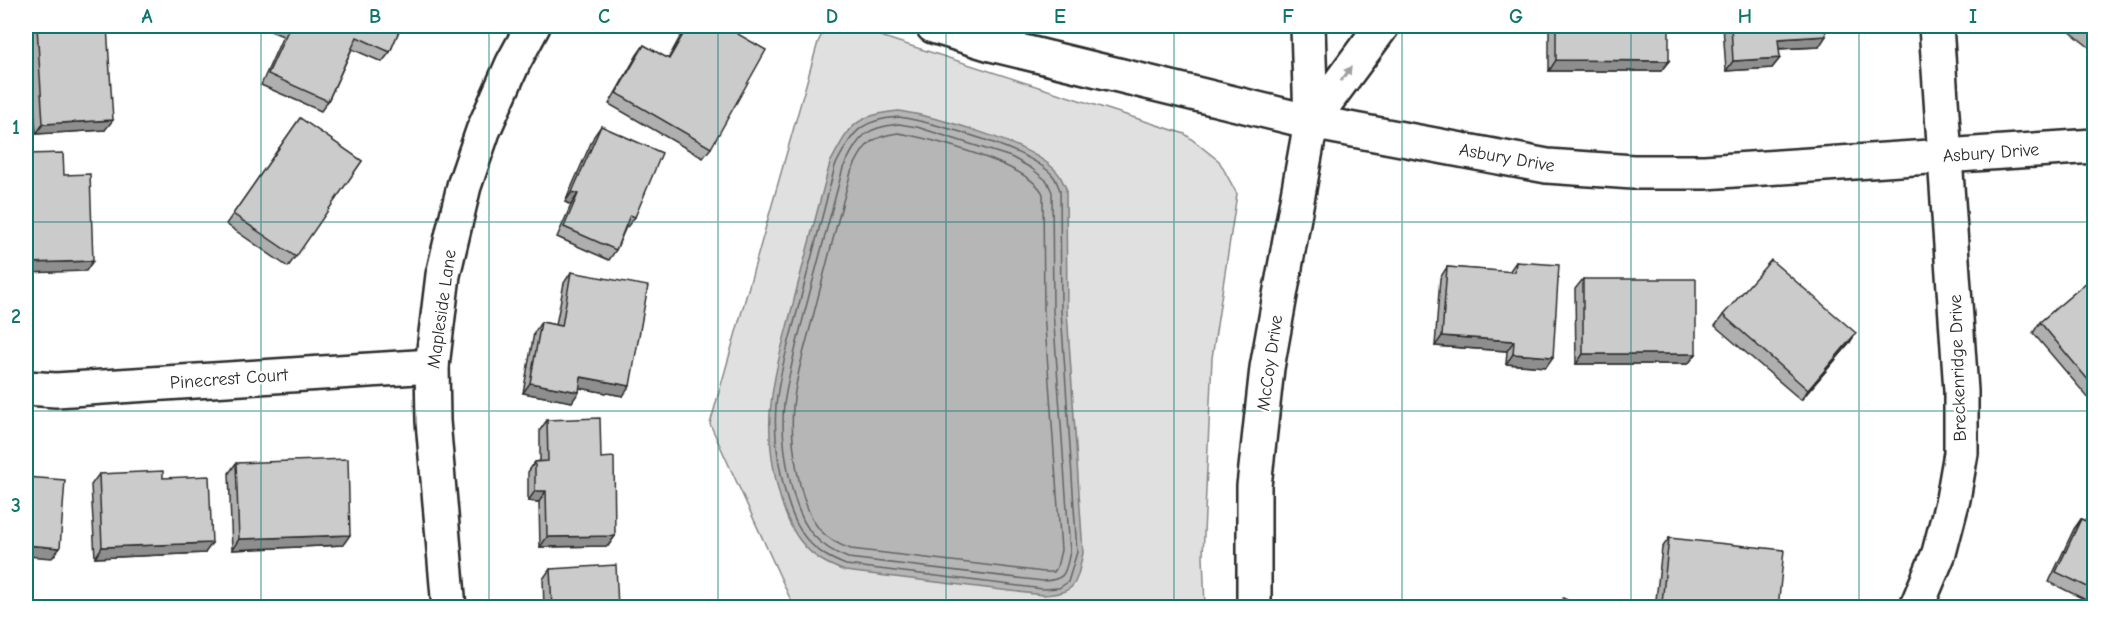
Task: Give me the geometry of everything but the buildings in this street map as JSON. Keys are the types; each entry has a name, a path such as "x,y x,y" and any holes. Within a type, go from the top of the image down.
{"street":[{"name":"Mapleside Lane","path":"449,608 433,421 432,366 443,275 464,186 513,63 534,26"},
{"name":"Asbury Drive","path":"933,26 991,44 1311,122 1547,166 1633,172 1705,172 2094,146"},
{"name":"McCoy Drive","path":"1254,608 1254,486 1267,368 1311,122 1308,26"},
{"name":"McCoy Drive","path":"1311,122 1382,26"},
{"name":"Breckenridge Drive","path":"1916,608 1939,553 1953,500 1961,453 1961,391 1936,26"},
{"name":"Pinecrest Court","path":"26,388 56,390 432,366"}],"shaded area":[{"path":"826,26 849,26 1185,134 1219,161 1237,194 1212,358 1203,556 1205,607 794,607 710,424 818,42"}],"water":[{"path":"899,111 959,125 1027,151 1045,161 1057,172 1066,188 1067,311 1083,553 1074,584 1063,592 1043,595 845,571 822,560 807,549 786,515 772,457 771,404 782,346 830,163 855,125 872,116"}]}
